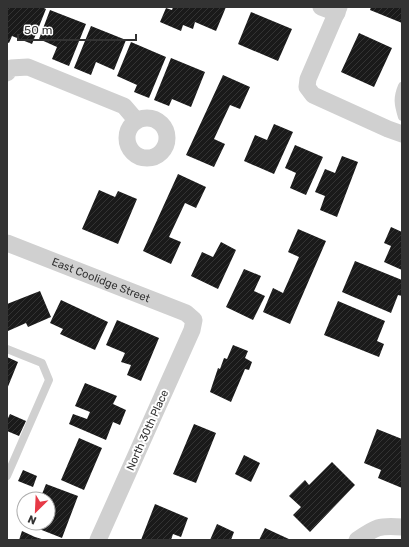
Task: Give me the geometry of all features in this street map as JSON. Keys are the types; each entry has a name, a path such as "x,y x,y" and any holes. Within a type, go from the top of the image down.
{"street":[{"path":"321,7 338,10 308,78 307,88 313,95 402,134"},
{"path":"9,70 28,67 124,106 136,120"},
{"name":"East Coolidge Street","path":"7,243 186,313 194,320"},
{"name":"North 30th Place","path":"98,540 192,330 194,320"},
{"path":"357,540 369,531 384,525 402,527"}],"lane":[{"path":"402,86 399,92 398,104 402,117"},
{"path":"7,349 42,363 49,380 7,476"}],"building":[{"path":"7,7 42,7 46,9 32,44 12,36 9,43 7,42"},
{"path":"173,7 226,7 216,31 195,22 193,29 183,25 181,31 160,22 166,8 172,10"},
{"path":"371,7 402,7 402,23 370,10"},
{"path":"50,10 86,24 69,66 52,59 57,47 39,39"},
{"path":"251,12 292,29 278,61 238,44"},
{"path":"91,26 126,40 114,70 96,62 91,75 74,68"},
{"path":"359,33 392,48 374,87 341,72"},
{"path":"131,42 166,57 149,98 134,92 137,85 117,76"},
{"path":"171,58 205,72 191,107 172,99 169,106 154,100"},
{"path":"223,75 250,87 240,109 230,105 214,139 225,144 214,167 186,155"},
{"path":"274,124 293,132 274,174 244,161 255,135 267,140"},
{"path":"295,145 323,157 306,195 290,188 296,173 285,168"},
{"path":"342,156 358,162 337,217 320,210 325,196 315,192 325,169 335,173"},
{"path":"178,174 206,187 196,208 185,203 169,237 181,242 171,264 143,251"},
{"path":"99,190 115,197 118,191 137,199 118,244 82,229"},
{"path":"391,227 402,232 402,270 384,262 391,246 384,243"},
{"path":"298,229 326,241 290,324 263,312 273,288 283,293 299,257 288,252"},
{"path":"221,242 236,250 218,289 191,276 202,252 213,257"},
{"path":"355,261 402,280 402,296 398,295 391,313 342,292"},
{"path":"244,269 261,276 254,291 265,296 253,320 226,307"},
{"path":"40,291 51,317 28,327 26,323 8,331 7,304"},
{"path":"61,300 108,322 95,350 60,334 63,329 50,323"},
{"path":"338,301 385,321 377,341 384,344 379,357 324,335"},
{"path":"117,320 159,338 141,381 127,375 131,365 121,362 125,353 106,345"},
{"path":"233,345 248,351 245,358 252,362 249,370 245,369 231,402 210,392 218,368 220,369 224,358 227,359"},
{"path":"7,357 18,362 7,389"},
{"path":"85,383 117,396 113,404 126,410 120,425 113,422 106,440 69,424 73,414 87,419 90,412 75,406"},
{"path":"10,414 26,421 19,436 7,431 7,420"},
{"path":"194,424 216,433 196,483 173,474"},
{"path":"377,429 402,439 402,488 378,478 381,470 364,463"},
{"path":"79,438 102,448 84,490 61,480"},
{"path":"244,455 260,463 251,482 235,474"},
{"path":"332,462 355,485 310,532 293,515 301,507 289,496 305,480 309,485"},
{"path":"23,470 37,476 33,487 18,481"},
{"path":"46,484 78,496 62,538 44,531 56,531 56,491 43,491"},
{"path":"155,504 188,518 181,537 173,534 171,540 141,540"},
{"path":"217,524 234,532 231,540 210,540"},
{"path":"265,528 291,540 259,540"},
{"path":"22,531 45,540 19,540"}]}
